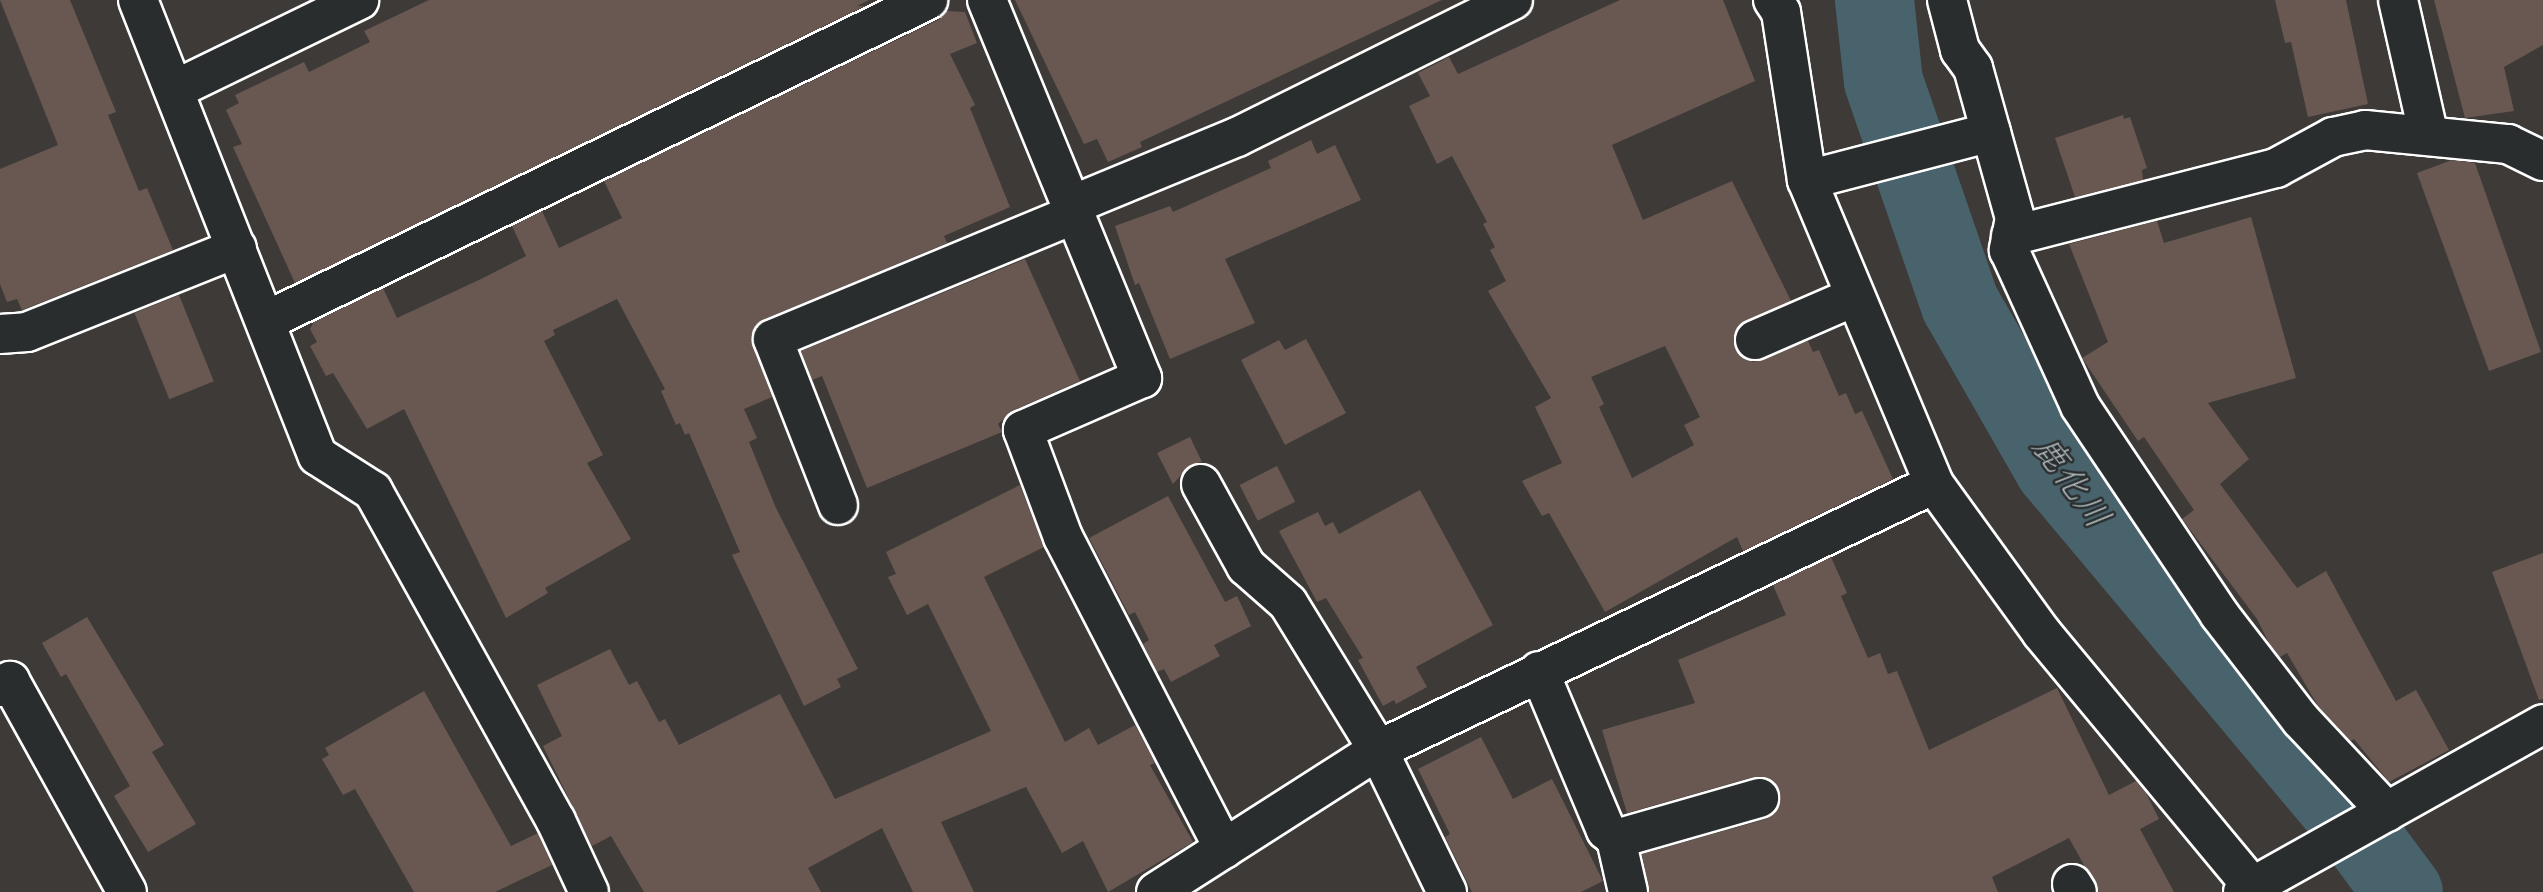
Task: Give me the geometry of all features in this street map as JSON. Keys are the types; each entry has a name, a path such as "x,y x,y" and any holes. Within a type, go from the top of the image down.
{"street":[{"path":"138,0 318,456 373,491 555,821 589,892"},
{"path":"174,90 359,0"},
{"path":"266,321 928,0"},
{"path":"987,0 1142,378 1023,430 1063,537 1224,849"},
{"path":"838,505 773,339 1237,137 1513,0"},
{"path":"1773,0 1780,12 1807,180 1854,298 1934,484 2041,632 2248,889 2543,724"},
{"path":"1947,0 1960,50 1973,68 2015,218 2009,250 2080,406 2219,614 2301,720 2387,812"},
{"path":"2398,0 2429,136"},
{"path":"2011,236 2276,168 2333,137 2365,130 2508,144 2543,160"},
{"path":"1807,180 1992,132"},
{"path":"0,334 27,332 237,248"},
{"path":"1755,340 1854,298"},
{"path":"1201,484 1246,566 1288,603 1378,750 1447,892"},
{"path":"1156,892 1378,750 1934,484"},
{"path":"1539,671 1606,830 1616,839 1628,892"},
{"path":"0,687 10,681 127,892"},
{"path":"1616,839 1759,798"}],"building":[{"path":"0,0 70,0 116,112 108,115 139,191 147,188 173,250 22,310 17,299 7,302 0,284 0,169 58,145"},
{"path":"429,0 869,0 857,6 865,6 295,283 233,147 242,144 226,110 239,103 235,95 304,62 309,72 370,42 364,31"},
{"path":"1015,0 1442,0 1140,142 1142,147 1108,162 1097,139 1084,144"},
{"path":"1620,0 1723,0 1755,81 1612,145 1643,220 1732,181 1791,301 1738,326 1735,349 1753,362 1808,341 1813,352 1819,350 1839,396 1846,393 1855,414 1862,411 1893,479 1743,551 1737,537 1605,612 1549,513 1542,516 1522,481 1562,463 1535,407 1551,398 1488,291 1506,281 1490,250 1495,247 1483,224 1487,222 1452,156 1437,164 1409,106 1430,96 1418,73 1449,57 1458,74","holes":["1665,346 1700,417 1684,425 1694,445 1632,478 1599,407 1604,404 1591,377"]},
{"path":"2275,0 2346,0 2368,104 2308,117 2291,42 2285,43"},
{"path":"2434,0 2543,0 2543,45 2504,67 2514,111 2465,118"},
{"path":"947,11 965,12 977,43 950,54 975,105 970,108 1010,207 944,236 947,243 765,319 751,337 772,397 744,409 757,438 749,442 776,508 858,669 837,679 841,687 804,706 732,555 740,552 689,433 685,435 680,423 676,425 661,391 665,389 617,299 553,330 555,335 544,341 603,455 587,463 631,539 545,588 548,593 506,618 404,409 367,429 333,373 326,376 310,346 317,342 310,329 314,322 383,288 397,318 481,279 526,256 512,226 542,211 559,248 622,218 604,181 938,20"},
{"path":"2123,115 2124,119 2130,117 2147,168 2142,170 2143,180 2075,197 2055,138"},
{"path":"1311,140 1317,154 1335,145 1361,200 1225,259 1255,323 1170,359 1139,283 1135,285 1115,226 1170,206 1173,212 1271,168 1268,161"},
{"path":"2452,160 2475,163 2541,352 2489,371 2417,173"},
{"path":"2251,217 2296,378 2208,403 2249,459 2220,484 2297,588 2326,571 2396,701 2416,690 2449,750 2389,782 2354,739 2351,741 2318,706 2287,653 2280,657 2269,643 2257,619 2182,519 2194,510 2144,437 2138,441 2082,358 2108,342 2069,244 2157,221 2164,243"},
{"path":"1025,259 1080,381 1014,410 998,424 1002,432 867,488 822,376 812,380 801,351"},
{"path":"179,295 214,381 169,399 134,313"},
{"path":"1306,339 1346,413 1285,445 1241,360 1279,340 1285,350"},
{"path":"1190,437 1202,462 1190,465 1173,484 1157,453"},
{"path":"1277,466 1295,502 1258,521 1240,485"},
{"path":"1020,485 1044,547 984,577 1065,742 1089,728 1098,745 1135,725 1155,763 1150,765 1193,842 1108,892 1083,841 1062,853 1026,787 941,822 974,892 913,892 882,828 808,868 821,892 644,892 611,836 592,846 543,746 562,736 537,685 610,649 629,685 637,681 659,722 665,719 679,745 780,694 835,799 991,731 928,604 907,615 888,577 896,574 886,552"},
{"path":"1420,490 1493,625 1416,667 1427,687 1396,704 1394,700 1383,706 1358,660 1363,658 1326,598 1317,602 1279,531 1318,512 1325,526 1333,522 1339,534"},
{"path":"1168,496 1225,602 1237,596 1251,626 1214,645 1220,656 1171,682 1164,669 1157,672 1143,644 1149,640 1135,612 1129,615 1089,538"},
{"path":"2543,553 2543,699 2539,700 2492,572"},
{"path":"1831,557 1847,593 1841,596 1868,658 1880,653 1888,674 1897,671 1929,750 2057,688 2109,795 2136,781 2146,793 2159,819 2140,829 2174,892 2099,892 2069,838 1992,877 1998,892 1649,892 1642,854 1766,819 1775,813 1780,793 1774,782 1753,777 1627,813 1602,730 1695,703 1678,660 1786,615 1773,585"},
{"path":"87,617 164,745 152,752 196,824 148,852 114,796 130,786 66,674 61,677 42,643"},
{"path":"424,691 511,846 538,833 552,865 495,892 414,892 355,789 343,795 322,759 329,755 325,748"},
{"path":"1481,737 1513,799 1552,779 1603,881 1581,892 1472,892 1445,837 1450,834 1418,769"}],"waterway":[{"name":"鹿化川","path":"1874,0 1883,81 1960,304 2054,468 2351,822 2403,892"}]}
